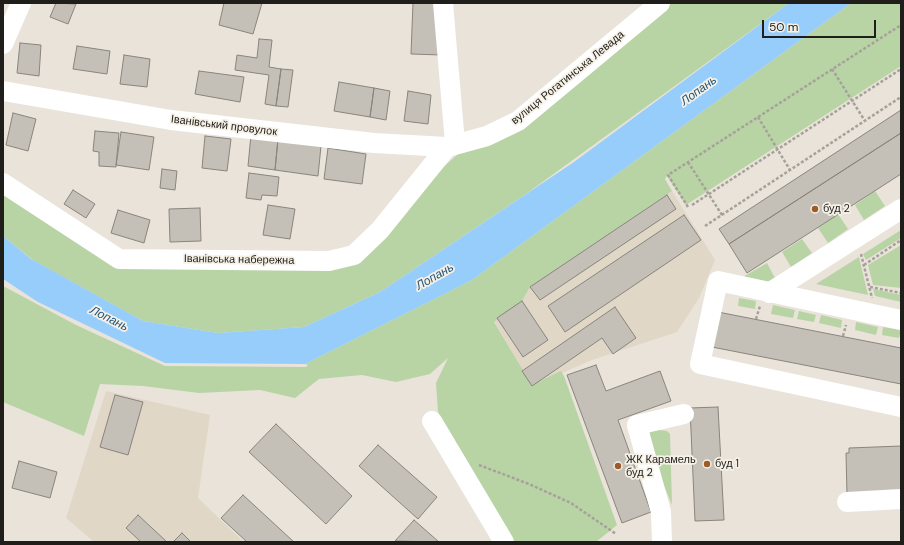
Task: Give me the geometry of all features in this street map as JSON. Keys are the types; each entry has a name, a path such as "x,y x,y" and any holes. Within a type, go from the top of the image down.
{"street":[{"path":"3,44 21,3"},
{"path":"443,3 451,145"},
{"name":"вулиця Рогатинська Левада","path":"451,145 487,136 518,121 660,3"},
{"name":"Іванівський провулок","path":"3,91 171,120 374,143 451,145"},
{"name":"Іванівська набережна","path":"3,183 119,259 329,261 354,255 380,230 451,145"},
{"path":"769,293 901,209"},
{"path":"901,320 769,293 718,280 700,364 901,407"},
{"path":"662,542 662,512 637,425 684,414"},
{"path":"432,421 504,542"},
{"path":"847,502 901,499"}],"path":[{"path":"688,207 668,175 901,25"},
{"path":"692,205 901,68"},
{"path":"832,69 865,121"},
{"path":"705,226 901,97"},
{"path":"758,117 790,170"},
{"path":"688,162 722,215"},
{"path":"853,239 864,264 877,315"},
{"path":"864,264 901,240"},
{"path":"870,287 901,293"},
{"path":"476,464 529,484 571,503 616,534"}],"shaded area":[{"path":"672,191 715,260 699,298 677,332 592,360 532,386 494,321 522,301 530,287"},
{"path":"106,391 210,415 198,498 244,542 94,542 66,518"}],"green space":[{"path":"671,3 789,3 526,194 380,292 304,327 218,333 143,321 34,261 3,236 3,185 118,260 354,255 421,187 467,146"},
{"path":"851,3 901,3 901,66 686,205 667,176 665,179 672,191 530,287 522,301 494,322 532,385 561,371 564,376 617,525 596,542 513,542 453,448 438,412 436,383 448,358 430,374 396,382 362,375 319,379 295,398 260,390 199,393 143,386 100,384 84,436 3,402 3,286 76,325 165,366 306,367 308,365 305,364 472,280"},
{"path":"875,191 885,206 864,220 855,205"},
{"path":"838,214 848,229 828,243 818,228"},
{"path":"901,230 901,238 866,260 863,254"},
{"path":"802,239 812,253 791,267 782,252"},
{"path":"901,245 901,288 873,285 868,265"},
{"path":"859,257 868,295 816,284"},
{"path":"767,263 775,278 766,283 743,277"},
{"path":"873,289 901,295 901,302 875,296"},
{"path":"739,298 756,301 755,309 738,306"},
{"path":"773,305 795,310 793,318 771,314"},
{"path":"799,311 816,315 814,322 797,319"},
{"path":"821,315 842,320 841,328 819,323"},
{"path":"856,322 878,327 876,335 855,330"},
{"path":"883,327 901,330 899,338 882,335"},
{"path":"651,431 667,431 670,434 672,505 660,476 648,434"}],"water":[{"name":"Лопань","path":"789,3 851,3 472,280 305,364 165,363 38,302 3,279 3,236 31,259 143,321 218,333 304,327 380,292 574,162"}],"building":[{"path":"56,3 76,4 68,24 50,17"},
{"path":"224,3 262,3 253,34 219,25"},
{"path":"413,3 441,3 442,55 411,54"},
{"path":"259,39 272,40 269,67 281,69 276,106 265,104 269,75 235,70 237,55 257,58"},
{"path":"20,43 41,45 39,76 17,73"},
{"path":"77,46 110,51 107,74 73,69"},
{"path":"124,55 150,59 147,87 120,84"},
{"path":"281,69 293,70 288,107 276,106"},
{"path":"199,71 244,77 240,102 195,94"},
{"path":"339,82 374,88 370,117 334,111"},
{"path":"374,88 390,91 386,120 370,117"},
{"path":"408,91 431,95 428,124 404,121"},
{"path":"901,110 901,133 729,244 719,229"},
{"path":"13,113 36,119 28,151 6,145"},
{"path":"95,131 119,133 116,167 99,166 99,152 93,151"},
{"path":"121,132 154,137 149,170 116,165"},
{"name":"буд 2","path":"901,133 901,174 747,273 729,244"},
{"path":"251,135 278,139 275,170 248,166"},
{"path":"205,136 231,139 227,171 202,168"},
{"path":"278,139 321,146 318,176 275,170"},
{"path":"328,148 366,154 362,184 324,179"},
{"path":"162,169 177,171 175,190 160,188"},
{"path":"249,173 279,177 277,196 262,195 261,200 246,198"},
{"path":"73,190 95,204 86,218 64,204"},
{"path":"667,195 676,209 540,300 530,287"},
{"path":"268,205 295,209 290,239 263,235"},
{"path":"200,208 201,241 170,242 169,209"},
{"path":"118,210 150,220 144,243 111,233"},
{"path":"684,215 701,240 565,332 548,306"},
{"path":"522,301 548,340 523,357 497,318"},
{"path":"615,307 636,338 613,354 602,338 532,386 522,371"},
{"path":"718,312 901,348 901,384 712,347"},
{"name":"ЖК Карамель буд 2","path":"596,365 606,391 660,371 671,401 618,420 651,512 622,523 567,375"},
{"path":"115,395 143,402 128,455 100,447"},
{"name":"буд 1","path":"718,407 724,520 695,521 690,408"},
{"path":"276,424 352,496 326,524 249,452"},
{"path":"378,445 437,497 418,519 359,466"},
{"path":"901,446 901,493 847,495 846,453 849,453 849,448"},
{"path":"19,461 57,472 50,498 12,488"},
{"path":"243,495 294,542 247,542 221,518"},
{"path":"138,515 167,542 141,542 126,528"},
{"path":"414,520 439,542 395,541"},
{"path":"182,533 191,542 173,542"}],"place":[{"name":"буд 2","path":"815,209"},
{"name":"буд 1","path":"707,464"},
{"name":"ЖК Карамель буд 2","path":"618,466"}]}
